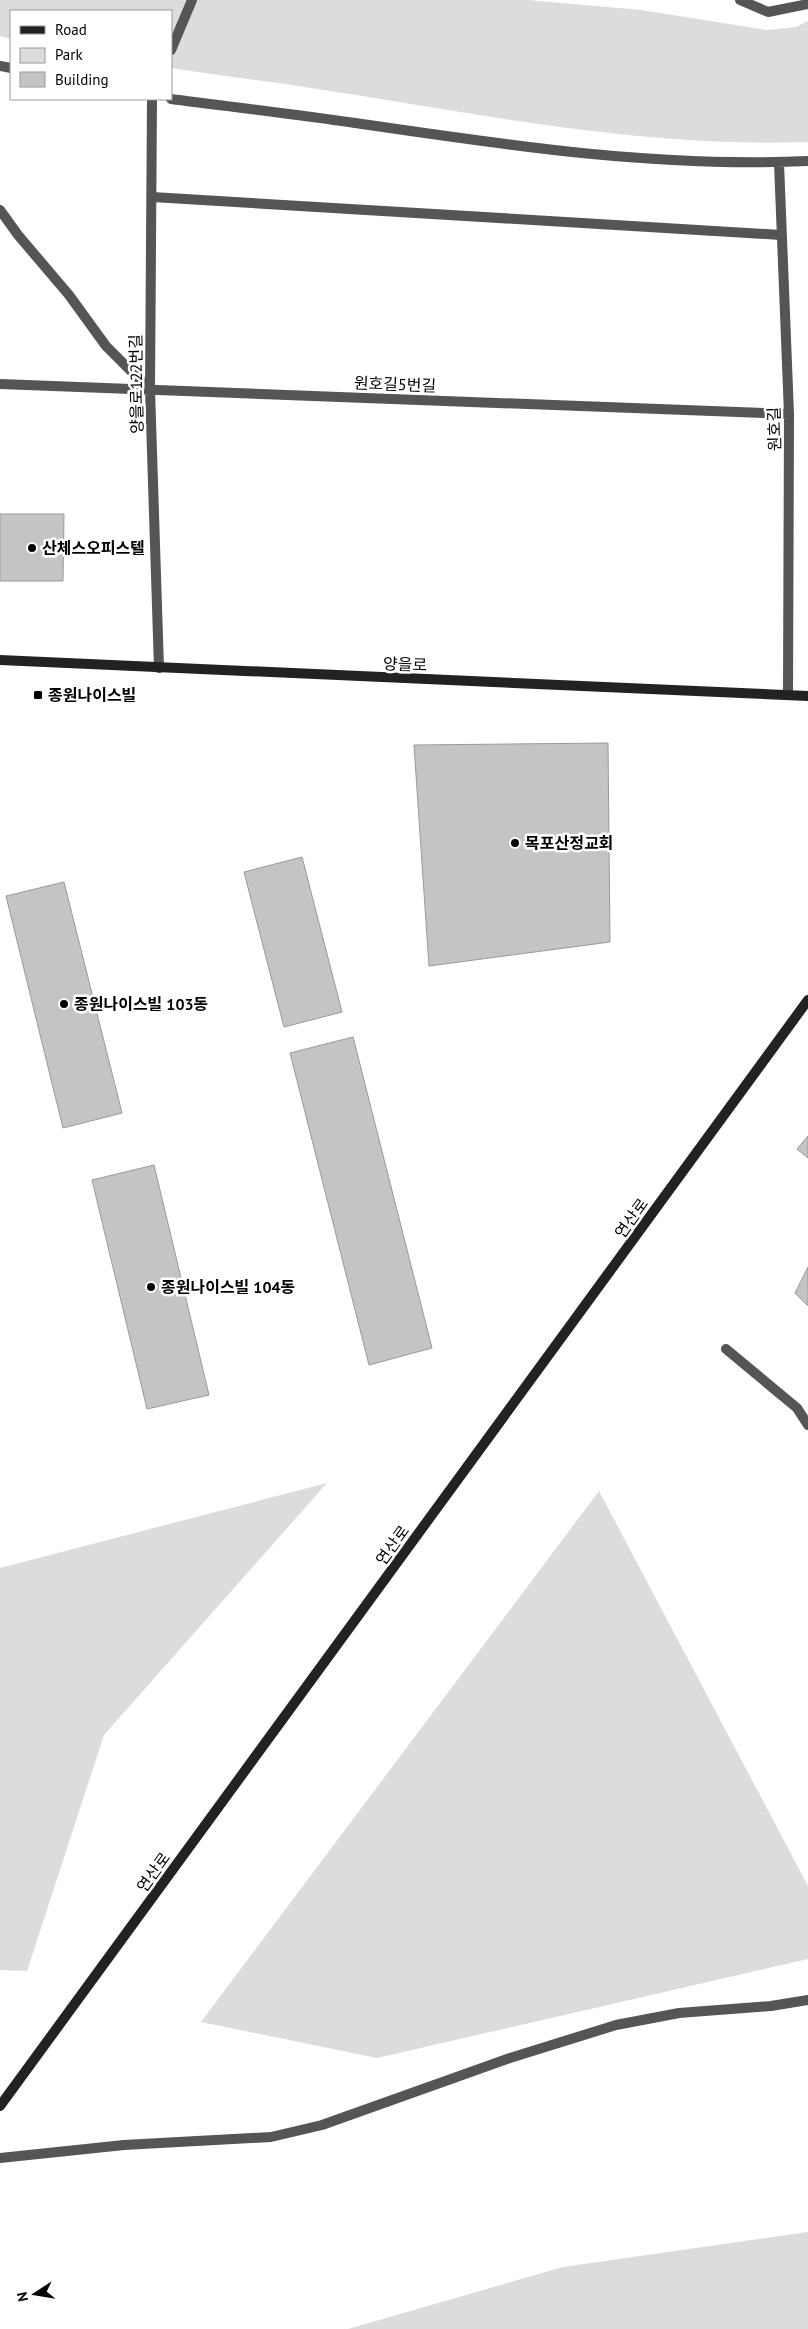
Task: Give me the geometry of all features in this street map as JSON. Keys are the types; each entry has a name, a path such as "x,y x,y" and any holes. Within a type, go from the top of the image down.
{"street":[{"path":"172,48 192,0"},
{"path":"740,0 768,12 808,4"},
{"path":"172,99 475,141 602,155 697,161 808,161"},
{"name":"양을로122번길","path":"152,100 150,390 160,668"},
{"name":"원호길","path":"779,162 789,414 788,695"},
{"path":"152,197 781,234"},
{"path":"0,210 18,235 69,295 106,346 150,390"},
{"name":"원호길5번길","path":"0,384 789,414"},
{"name":"양을로","path":"0,660 808,696"},
{"name":"연산로","path":"0,2106 808,1000"},
{"path":"726,1348 797,1408 808,1425"},
{"path":"0,2158 124,2145 271,2137 322,2125 510,2058 616,2025 679,2013 771,2006 808,2000"}],"green space":[{"path":"0,0 528,0 641,10 767,30 796,27 808,21 808,142 684,140 561,127 172,68 172,10 10,10 10,39 0,36"},
{"path":"327,1483 104,1735 27,1971 0,1970 0,1568"},
{"path":"599,1491 808,1886 808,1959 377,2058 201,2022"},
{"path":"808,2232 808,2329 348,2329 563,2267"}],"building":[{"name":"산체스오피스텔","path":"0,514 64,514 63,581 0,581"},
{"name":"목포산정교회","path":"608,743 610,942 429,966 414,745"},
{"path":"302,857 342,1012 284,1027 244,872"},
{"name":"종원나이스빌 103동","path":"64,882 122,1113 63,1128 6,896"},
{"path":"353,1037 432,1348 369,1365 290,1053"},
{"path":"808,1136 808,1158 797,1149"},
{"name":"종원나이스빌 104동","path":"154,1165 209,1395 147,1409 92,1180"},
{"path":"808,1267 808,1306 795,1293"}],"place":[{"name":"산체스오피스텔","path":"32,548"},
{"name":"종원나이스빌","path":"38,695"},
{"name":"목포산정교회","path":"515,843"},
{"name":"종원나이스빌 103동","path":"64,1004"},
{"name":"종원나이스빌 104동","path":"151,1287"}]}
